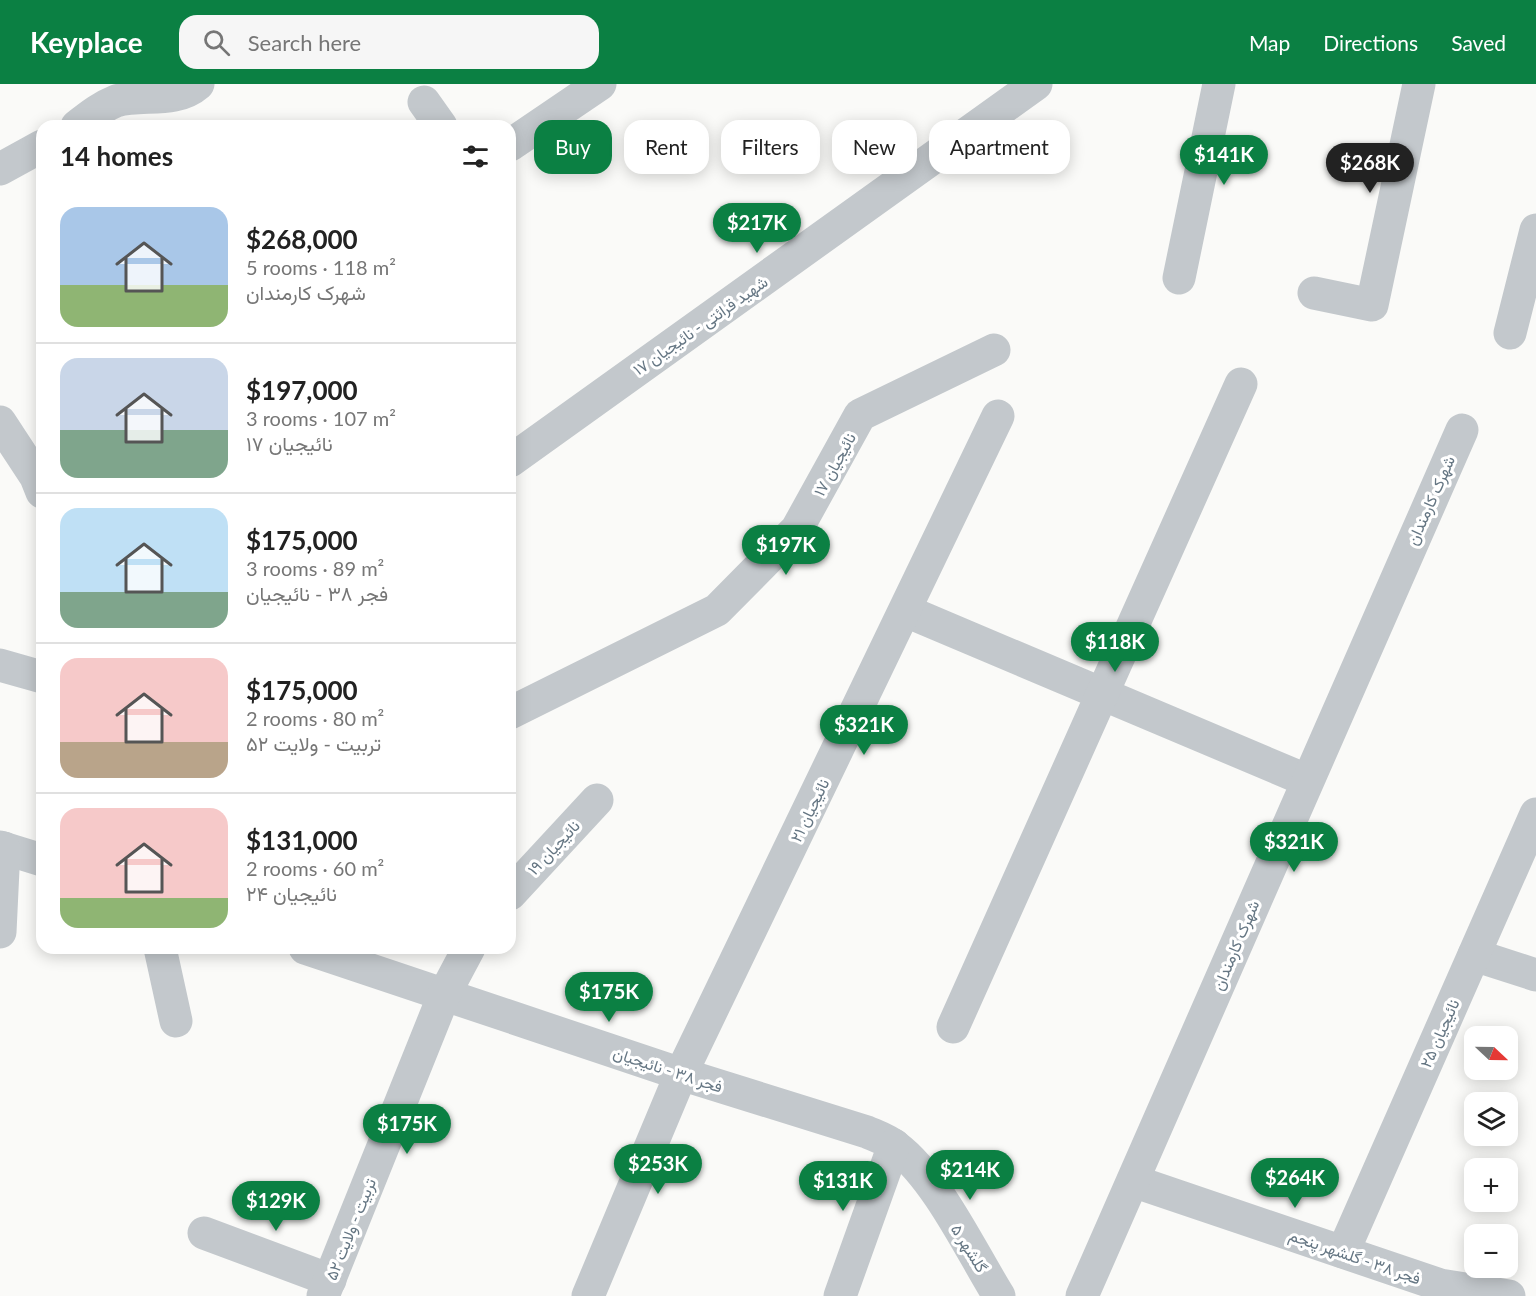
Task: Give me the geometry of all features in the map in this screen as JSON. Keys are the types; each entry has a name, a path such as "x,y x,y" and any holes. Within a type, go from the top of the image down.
{"street":[{"path":"84,120 97,110 118,100 168,97 198,84"},
{"path":"516,141 600,84"},
{"name":"شهید قرائتی - نائیجیان ۱۷","path":"516,457 1036,84"},
{"path":"1179,278 1219,84"},
{"path":"1314,293 1372,305 1419,84"},
{"path":"0,169 36,149"},
{"path":"1510,333 1536,230"},
{"name":"نائیجیان ۱۷","path":"516,710 717,610 797,529 861,415 994,350"},
{"path":"953,1027 1241,384"},
{"name":"نائیجیان ۲۱","path":"588,1296 681,1074 998,416"},
{"path":"0,422 36,475"},
{"name":"شهرک کارمندان","path":"1082,1296 1306,780 1462,430"},
{"path":"906,610 1103,696 1306,780"},
{"path":"0,665 36,675"},
{"name":"نائیجیان ۱۹","path":"516,888 597,800"},
{"name":"نائیجیان ۲۵","path":"1343,1252 1474,955 1533,828"},
{"path":"0,932 2,847 36,858"},
{"path":"161,954 176,1021"},
{"name":"فجر ۳۸ - نائیجیان","path":"323,954 681,1074 867,1132 894,1145"},
{"path":"444,995 466,954"},
{"path":"1474,955 1536,975"},
{"name":"تربیت - ولایت ۵۲","path":"327,1288 444,995"},
{"path":"840,1296 894,1145"},
{"name":"گلشهر ۵","path":"894,1145 914,1163 931,1185 999,1296"},
{"name":"فجر ۳۸ - گلشهر پنجم","path":"1132,1181 1440,1285 1509,1296"},
{"path":"204,1233 327,1288"}]}
